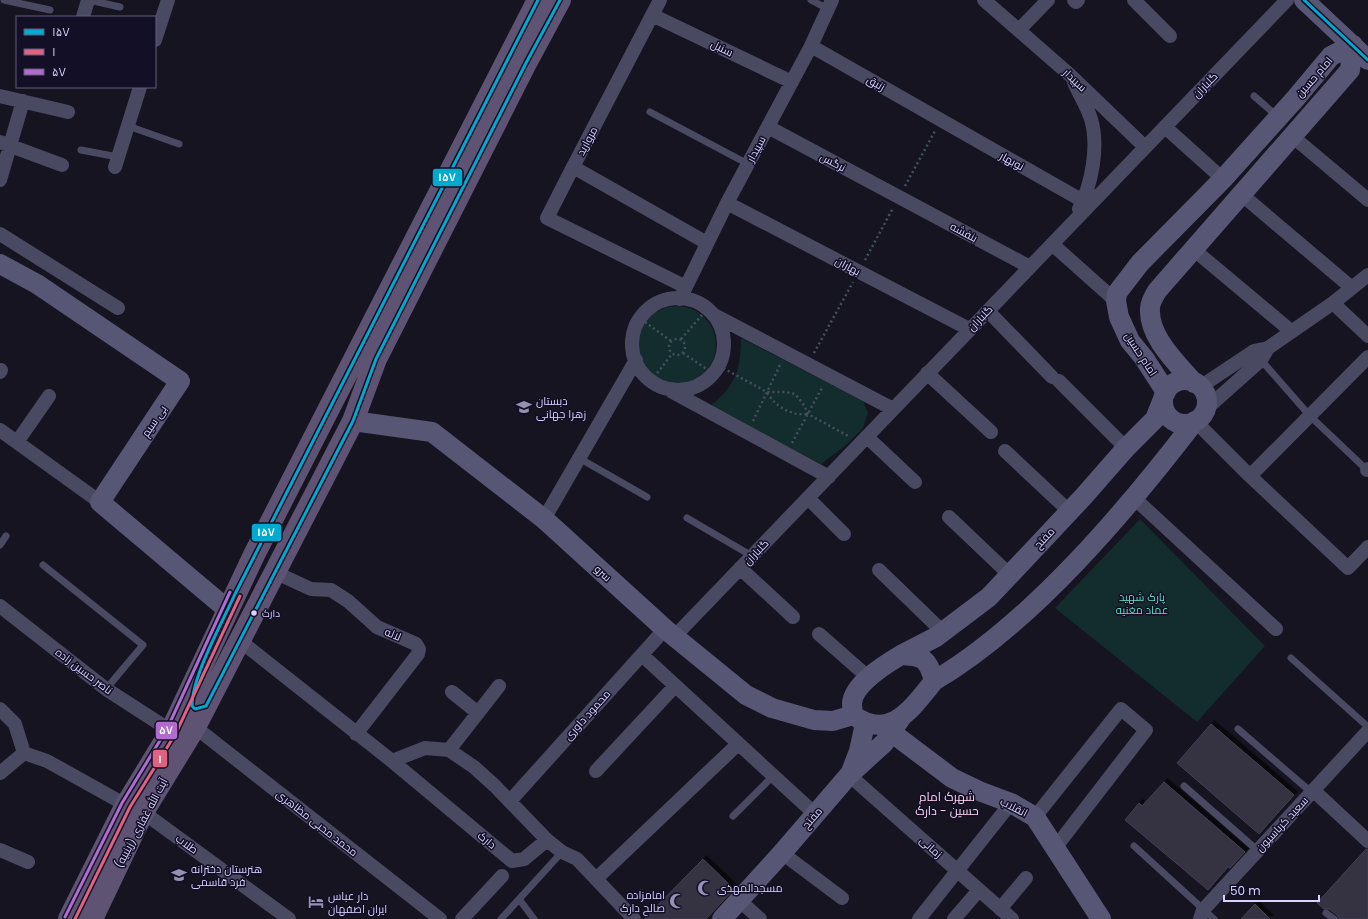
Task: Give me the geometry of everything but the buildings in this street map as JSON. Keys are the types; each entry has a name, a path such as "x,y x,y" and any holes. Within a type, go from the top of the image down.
{"main road":[{"name":"آیت الله غفاری (زینبیه)","path":"92,919 135,808 254,555 538,0"},
{"name":"آیت الله غفاری (زینبیه)","path":"69,919 135,808 171,766 195,727 353,421 376,359 526,63 560,0"},
{"path":"197,678 192,706 196,709 206,706"},
{"path":"171,731 179,734 180,739 171,766"}],"street":[{"path":"83,16 88,0"},
{"path":"156,37 168,0"},
{"name":"مروارید","path":"660,0 573,167 707,243"},
{"name":"سپیدار","path":"984,0 1070,75 1145,147"},
{"path":"1019,30 1048,0"},
{"path":"1074,0 1076,2 1078,0"},
{"path":"1134,0 1170,36"},
{"name":"گلباران","path":"669,634 752,556 829,477 860,437 893,409 1287,0"},
{"path":"1304,0 1368,60"},
{"name":"سپیدار","path":"683,293 727,203 812,46 830,5"},
{"name":"سنبل","path":"652,15 792,82"},
{"name":"امام حسین","path":"1164,396 1144,358 1130,341 1120,317 1116,301 1117,293 1140,263 1223,179 1331,56 1353,45"},
{"name":"امام حسین","path":"1197,385 1165,348 1152,326 1149,308 1157,291 1350,70 1353,45"},
{"name":"زنبق","path":"812,46 941,121"},
{"path":"1070,75 1091,119 1094,159 1083,201 1071,224"},
{"path":"116,162 128,126 137,88"},
{"path":"0,96 68,112"},
{"path":"0,180 5,144 23,101"},
{"name":"نوبهار","path":"941,121 1083,201"},
{"path":"1165,126 1223,179"},
{"name":"نرگس","path":"768,127 899,197"},
{"path":"1292,136 1368,200"},
{"path":"5,144 62,165"},
{"path":"573,167 547,218 683,293 687,299 702,305 711,312 893,409"},
{"path":"1241,194 1352,288"},
{"name":"بنفشه","path":"899,197 1030,267"},
{"name":"بهاران","path":"727,203 969,329"},
{"path":"0,234 118,308"},
{"path":"1052,244 1116,301"},
{"path":"1193,249 1291,331"},
{"name":"بی سیم","path":"0,264 37,284 180,381 100,502"},
{"path":"901,654 918,656 926,660 931,668 934,681 967,659 1050,588 1133,497 1201,415 1264,354 1291,331 1333,303 1368,275"},
{"path":"683,293 672,299 658,303 646,312 640,319 633,337 633,352 646,377 829,477"},
{"path":"1333,303 1368,336"},
{"path":"988,311 1126,448"},
{"path":"667,388 687,390 702,384 716,370 722,360 725,345 722,329 711,312"},
{"path":"1197,385 1254,352 1264,354"},
{"path":"1250,476 1368,357"},
{"path":"544,519 636,360"},
{"path":"927,373 992,432"},
{"path":"1188,381 1197,385 1206,397 1201,415 1184,424 1172,420 1165,410 1164,396 1175,383 1188,381"},
{"path":"17,442 49,396"},
{"name":"مفتح","path":"849,775 859,751 859,720 852,702 858,690 878,669 901,654 943,632 989,598 1126,448 1155,419 1164,396"},
{"path":"1201,415 1250,476 1348,568 1368,547"},
{"name":"سرو","path":"353,421 432,432 544,519 669,634 746,695 772,708 814,720 859,720 896,725"},
{"path":"2,434 17,442 100,502 228,610"},
{"path":"860,437 915,482"},
{"path":"1005,451 1069,511"},
{"path":"1133,497 1276,629"},
{"path":"808,498 844,534"},
{"path":"949,517 1010,575"},
{"path":"740,568 793,617"},
{"path":"879,570 943,632"},
{"name":"لاله","path":"274,572 311,589 331,590 348,602 377,627 416,644 419,649 418,654 356,734"},
{"name":"ناصر حسین زاده","path":"0,606 106,689 171,731"},
{"name":"محمود داوری","path":"510,801 642,655 669,634"},
{"path":"819,634 869,678"},
{"name":"دارک","path":"239,640 392,761 512,861 524,859 547,840"},
{"path":"642,655 815,814"},
{"name":"مفتح","path":"722,919 782,853 849,775 884,743 896,725 934,681"},
{"path":"449,750 499,686"},
{"path":"596,771 675,686"},
{"path":"452,692 478,713"},
{"path":"0,708 15,724 24,753 0,773"},
{"path":"1035,817 1121,709 1146,730 1055,848"},
{"name":"انقلاب","path":"896,725 952,778 979,791 1011,803 1035,817 1101,919"},
{"name":"محمد محبی مظاهری","path":"195,727 440,919"},
{"name":"سعید کرباسیون","path":"1202,914 1257,850 1368,731"},
{"path":"596,879 738,744"},
{"path":"392,761 425,748 449,750 474,767 510,801 547,840 562,852 577,859 634,919"},
{"name":"طلاب","path":"24,753 47,761 135,808 289,919"},
{"name":"زمانی","path":"849,775 1012,919"},
{"path":"1312,791 1368,841"},
{"path":"919,919 958,872 1011,803"},
{"path":"0,850 28,862"},
{"path":"782,853 842,898"},
{"path":"462,919 502,876"},
{"path":"1000,908 1026,878"},
{"path":"954,919 979,890"},
{"path":"739,900 760,919"}],"lane":[{"path":"4,0 50,10"},
{"path":"88,0 120,7"},
{"path":"811,0 830,5"},
{"path":"1254,96 1278,118"},
{"path":"650,112 748,164"},
{"path":"128,126 178,144"},
{"path":"81,150 116,162"},
{"path":"1264,354 1310,416 1367,469"},
{"path":"579,458 647,497"},
{"path":"687,518 752,556"},
{"path":"0,545 6,536"},
{"path":"43,566 143,645 106,689"},
{"path":"1291,658 1368,727"},
{"path":"1238,729 1312,791"},
{"path":"733,816 773,776"},
{"path":"1184,786 1257,850"},
{"path":"1134,846 1202,914 1214,919"},
{"path":"500,919 562,852"},
{"path":"519,899 534,919"},
{"path":"1326,912 1334,919"}],"path":[{"path":"808,364 941,121"},
{"path":"672,354 669,349 671,341 676,338 681,339 711,312"},
{"path":"640,319 671,341"},
{"path":"681,339 686,346 683,353"},
{"path":"672,354 678,355 683,353 716,370 767,392 785,392 795,394 804,404 808,414"},
{"path":"651,381 672,354"},
{"path":"750,427 783,360"},
{"path":"790,447 826,382"},
{"path":"767,392 782,409 794,414 808,414 860,437"}],"green space":[{"path":"677,306 692,309 705,317 713,330 716,345 713,360 705,373 692,381 677,384 662,381 649,373 641,360 638,345 641,330 649,317 662,309"},
{"path":"741,338 863,401 868,413 863,428 845,446 821,464 710,406 725,392 735,376 740,359"},
{"name":"پارک شهید عماد مغنیه","path":"1140,519 1265,646 1197,722 1055,608"}],"transit line":[{"name":"۱۵۷","path":"538,0 235,594 202,665 193,694 192,706 195,709 206,706 353,421 376,359 526,63 560,0"},
{"name":"۱۵۷","path":"1304,0 1368,60"},
{"name":"۵۷","path":"65,917 122,803 167,729 230,592"},
{"name":"۱","path":"75,919 130,807 176,733 240,596"}],"place":[{"name":"دبستان زهرا جهانی","path":"524,407"},
{"name":"دارک","path":"254,613"},
{"name":"هنرستان دخترانه فرد قاسمی","path":"179,875"},
{"name":"مسجدالمهذی","path":"705,888"},
{"name":"امامزاده صالح دارک","path":"677,901"},
{"name":"دار عباس ایران اصفهان","path":"316,902"}],"district":[{"name":"شهرک امام حسین - دارک","path":"947,803"}]}
